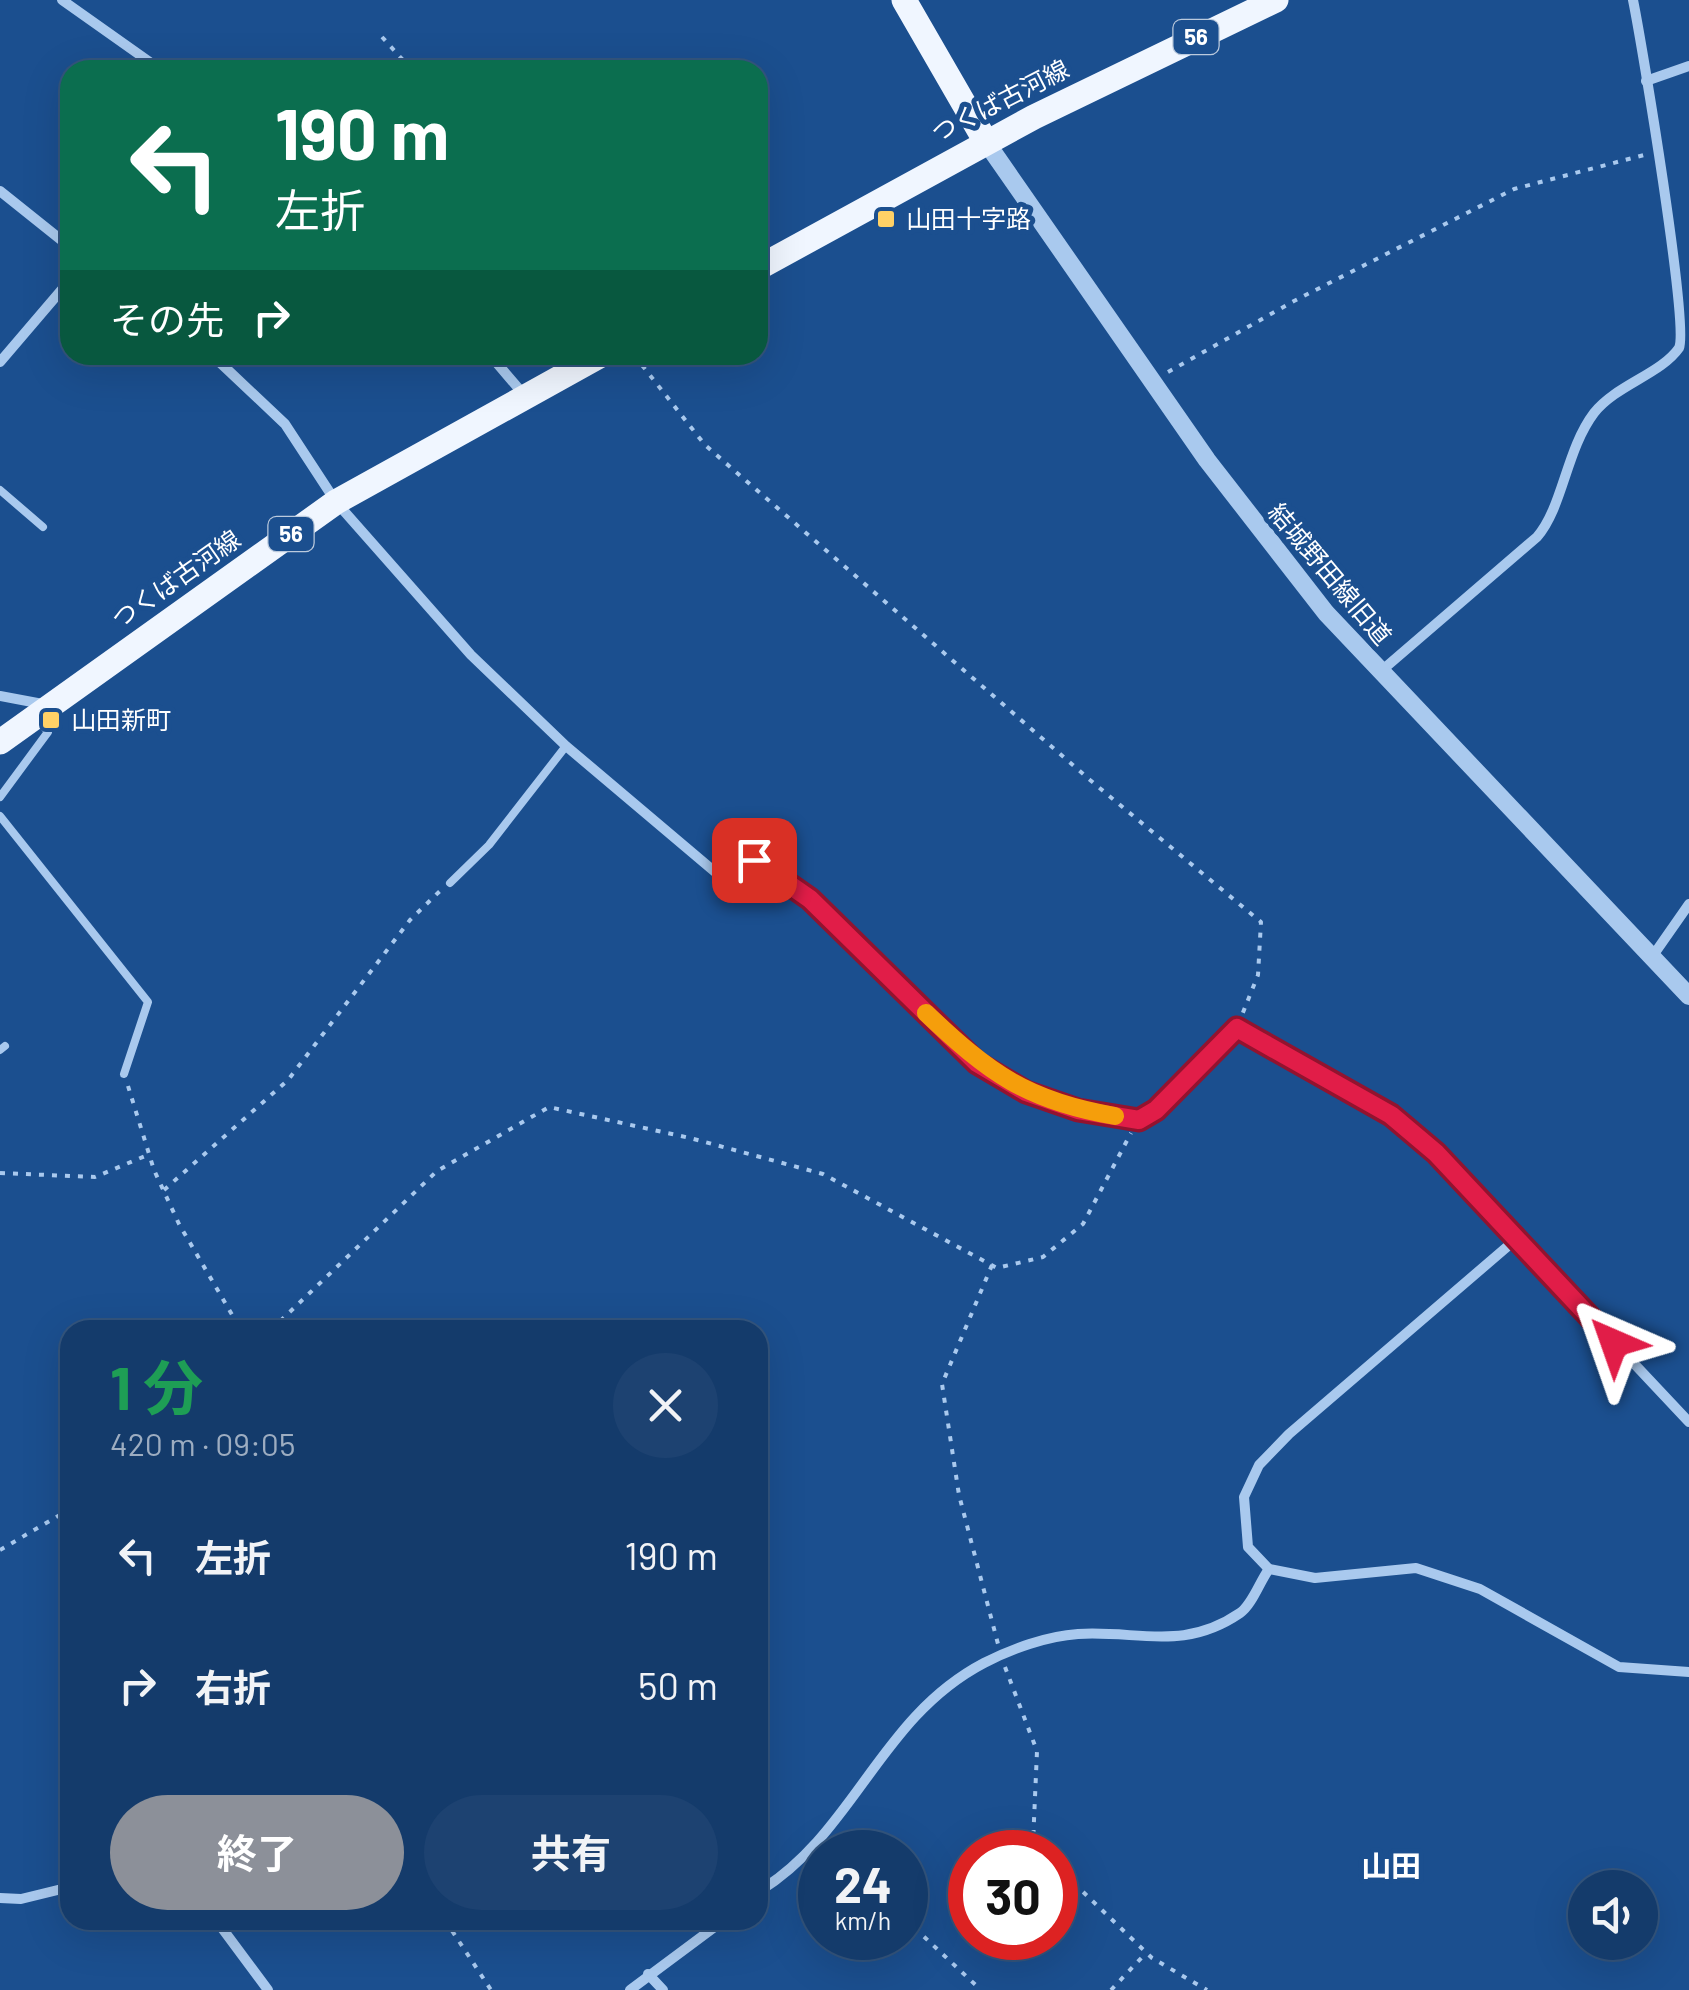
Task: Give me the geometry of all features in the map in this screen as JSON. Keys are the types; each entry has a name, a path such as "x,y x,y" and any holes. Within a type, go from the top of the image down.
{"main road":[{"path":"904,0 986,142"},
{"name":"つくば古河線","path":"768,262 986,142 1276,0"},
{"name":"つくば古河線","path":"0,742 336,502 583,365"}],"street":[{"path":"62,0 147,60"},
{"path":"1380,672 1537,538 1550,522 1574,449 1594,414 1617,390 1677,352 1683,340 1634,0"},
{"path":"1646,80 1689,66"},
{"name":"結城野田線旧道","path":"986,142 1150,381 1258,529 1380,672 1689,996"},
{"path":"0,190 60,239"},
{"path":"0,362 60,292"},
{"path":"1682,320 1689,332"},
{"path":"223,365 285,424 336,502 472,654 566,746 721,877 754,860 810,899 977,1063 1026,1092 1078,1110 1139,1120 1156,1110 1237,1028 1391,1115 1436,1153 1689,1422"},
{"path":"499,365 526,397"},
{"path":"0,696 23,697 42,711"},
{"path":"1652,957 1689,904"},
{"path":"1515,1240 1332,1395 1259,1465 1244,1497 1242,1524 1248,1547 1269,1569 1316,1578 1416,1568 1432,1571 1494,1596 1620,1668 1689,1672"},
{"path":"768,1886 832,1829 860,1782 925,1704 1001,1656 1077,1634 1170,1640 1243,1612 1269,1569"},
{"path":"0,1898 21,1899 60,1890"},
{"path":"223,1930 268,1990"},
{"path":"630,1990 710,1930"},
{"path":"648,1974 664,1990"}],"lane":[{"path":"0,490 43,527"},
{"path":"0,797 48,732 42,711"},
{"path":"450,883 489,846 566,746"},
{"path":"0,816 148,1002 124,1074"}],"path":[{"path":"382,37 403,60"},
{"path":"1150,381 1294,301 1514,189 1658,152"},
{"path":"642,365 705,446 1090,780 1261,922 1258,975 1237,1028"},
{"path":"164,1190 288,1080 410,920 450,883"},
{"path":"124,1074 164,1190 236,1320"},
{"path":"281,1320 437,1170 549,1108 690,1138 823,1174 997,1268 1042,1258 1084,1224 1109,1168 1139,1120"},
{"path":"0,1173 94,1177 150,1154"},
{"path":"992,1265 942,1384 959,1496 1001,1656 1038,1751 1034,1830"},
{"path":"0,1550 60,1515"},
{"path":"1078,1887 1146,1953 1207,1990"},
{"path":"451,1930 492,1990"},
{"path":"928,1940 981,1990"},
{"path":"1111,1990 1146,1953"}],"slow traffic":[{"path":"926,1013 977,1063 1026,1092 1078,1110 1115,1116"}],"place":[{"name":"山田十字路","path":"886,219"},
{"name":"山田新町","path":"51,720"}],"district":[{"name":"山田","path":"1391,1867"}],"route":[{"path":"754,860 810,899 977,1063 1026,1092 1078,1110 1139,1120 1156,1110 1237,1028 1391,1115 1436,1153 1614,1343"}]}
